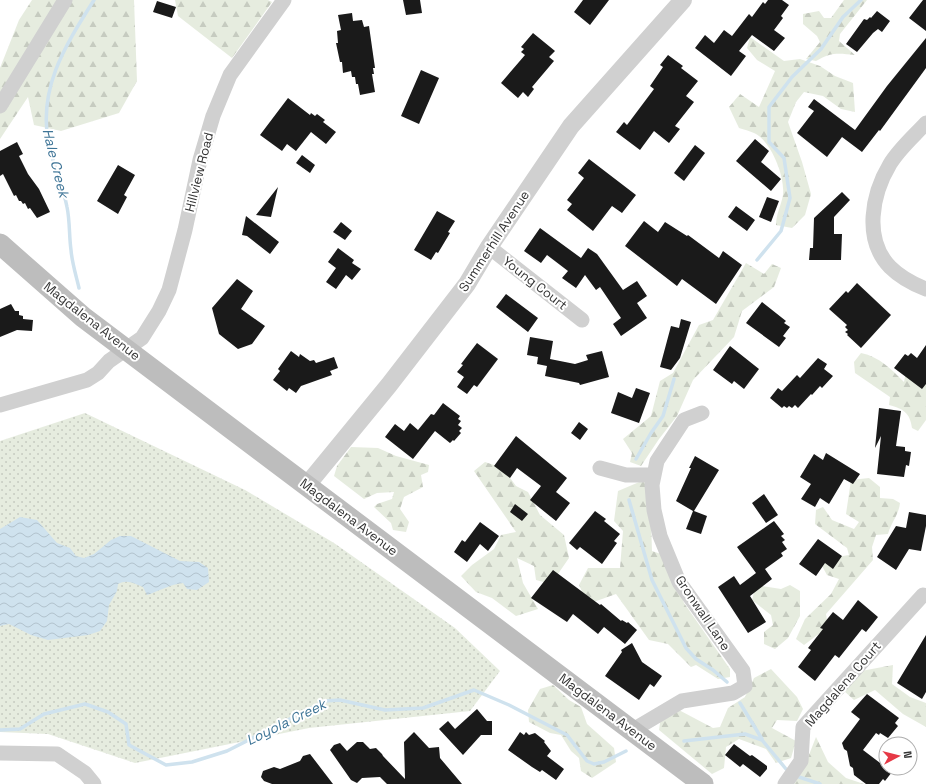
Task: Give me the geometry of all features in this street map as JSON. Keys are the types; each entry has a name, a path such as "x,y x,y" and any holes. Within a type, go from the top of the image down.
{"main road":[{"name":"Magdalena Avenue","path":"0,244 36,278 83,317 127,348 703,784"}],"street":[{"path":"0,106 65,0"},
{"name":"Hillview Road","path":"0,405 87,380 142,338 169,290 185,233 200,160 213,116 230,75 284,0"},
{"name":"Summerhill Avenue","path":"307,485 428,336 467,284 489,246 571,126 683,0"},
{"path":"926,123 890,163 880,182 875,200 872,224 878,248 889,267 909,282 926,289"},
{"name":"Young Court","path":"489,246 582,320"},
{"name":"Gronwall Lane","path":"632,730 682,701 733,693 745,686 743,671 679,582 660,536 654,510 652,484 657,461 684,420 702,413"},
{"path":"600,468 626,475 654,475"},
{"name":"Magdalena Court","path":"785,784 801,761 803,728 923,595"},
{"path":"0,753 57,754 85,773 94,784"}],"green space":[{"path":"32,0 134,0 137,81 119,113 61,131 34,125 28,97 0,139 0,68 19,20"},
{"path":"175,0 268,0 272,2 232,58 178,16"},
{"path":"844,0 867,0 840,34 839,41 855,55 835,54 826,56 816,61 806,59 820,42 817,36 803,24 803,14 819,11 824,18 831,18"},
{"path":"750,37 784,61 800,59 820,66 835,76 853,83 855,112 841,109 823,96 804,92 796,102 788,122 811,194 805,215 792,228 776,225 783,195 783,188 780,171 769,147 759,136 739,128 729,107 740,94 759,107 775,71 757,60 747,48"},
{"path":"746,263 764,274 772,264 781,268 774,287 742,311 734,337 693,380 677,416 641,466 630,462 632,453 623,439 651,416 660,381 673,373 699,325 713,320"},
{"path":"861,353 874,357 880,361 890,368 904,382 906,372 926,366 926,420 918,431 912,428 910,419 905,412 899,408 889,405 890,397 855,373 854,362"},
{"path":"85,413 245,490 334,543 455,628 500,671 470,711 309,728 135,763 48,734 0,732 0,441"},
{"path":"351,447 378,448 396,456 429,465 428,472 421,475 423,487 404,497 400,509 409,522 406,532 393,530 391,523 374,507 377,504 392,499 394,492 377,493 364,499 334,476 337,466"},
{"path":"485,462 503,468 516,486 528,492 540,515 564,535 569,558 551,584 536,580 534,566 517,558 523,583 538,609 516,616 492,598 476,592 461,576 472,565 494,549 501,535 516,532 474,471"},
{"path":"869,478 880,487 880,498 893,499 900,503 898,511 888,534 876,535 872,547 873,560 826,614 828,627 804,645 796,639 805,619 831,594 839,579 827,575 821,564 831,558 849,555 847,548 815,524 816,510 823,507 832,520 854,529 859,522 846,514 851,480"},
{"path":"644,480 657,497 651,521 652,551 667,556 684,603 730,669 730,677 718,679 696,665 691,667 668,644 649,640 616,594 588,604 579,585 588,568 620,568 623,531 614,521 618,491"},
{"path":"756,585 781,589 790,585 800,591 800,616 788,638 775,649 764,644 764,632 773,625 771,615 752,600"},
{"path":"893,665 892,684 910,697 926,703 926,727 903,714 875,690 854,700 844,691 856,672"},
{"path":"771,669 797,697 803,709 797,721 777,720 772,728 796,741 791,758 776,763 766,749 739,739 726,747 724,768 712,774 659,730 661,716 677,709 713,728 720,727 728,708 745,697 754,678"},
{"path":"553,685 569,700 581,707 587,724 614,748 616,762 592,778 581,771 579,758 571,751 561,735 550,733 529,722 528,710 540,689"},
{"path":"816,737 828,762 846,778 864,784 794,784 805,765"}],"water":[{"path":"20,517 37,520 57,543 70,548 76,556 84,558 94,554 111,540 120,536 131,536 180,561 199,562 208,568 209,582 197,590 187,589 183,583 170,586 147,595 143,587 137,584 124,582 118,584 117,591 109,605 107,621 100,631 88,635 48,640 31,635 9,624 0,626 0,529"}],"building":[{"path":"403,0 420,0 422,13 406,15"},
{"path":"583,0 609,0 590,25 574,12"},
{"path":"768,0 782,0 789,5 781,16 783,18 774,30 785,38 774,51 752,35 739,51 746,56 731,76 695,48 705,35 714,43 724,30 732,36 749,14 752,17 763,2 765,4"},
{"path":"923,0 926,0 926,31 909,18"},
{"path":"157,1 176,7 172,18 153,12"},
{"path":"877,11 890,21 882,32 878,29 873,33 857,52 846,44 864,19 867,20 870,17 871,18"},
{"path":"352,13 353,21 362,20 364,27 369,26 375,68 373,68 374,74 372,74 375,92 360,95 358,84 356,84 355,77 352,77 351,71 343,73 342,62 340,62 336,43 338,43 337,31 341,30 338,15"},
{"path":"533,33 555,51 549,57 554,61 532,87 534,89 528,97 523,92 518,98 501,83 525,55 521,52 524,49 521,47"},
{"path":"926,38 926,68 880,131 879,130 862,152 842,137 827,157 797,133 814,111 808,107 814,99 855,130 887,86"},
{"path":"668,55 683,66 681,68 698,81 686,96 694,102 675,126 680,129 669,143 654,131 640,150 616,132 624,122 627,125 654,89 650,86 663,67 660,65"},
{"path":"421,70 439,78 419,124 401,116"},
{"path":"288,98 310,115 311,113 315,116 317,114 325,120 323,122 336,132 326,144 311,132 296,151 287,144 282,151 260,135"},
{"path":"755,139 769,151 761,162 781,179 771,191 736,161"},
{"path":"17,142 23,154 19,156 28,174 39,189 50,212 37,218 30,208 28,209 25,203 23,204 19,201 16,195 14,196 3,174 0,176 0,151"},
{"path":"695,145 705,153 684,181 674,173"},
{"path":"302,155 315,165 310,173 296,163"},
{"path":"589,159 636,195 622,213 612,206 593,231 567,210 572,204 567,200 584,178 578,173"},
{"path":"118,165 135,175 124,195 127,197 118,214 97,201"},
{"path":"278,187 271,217 256,215"},
{"path":"842,192 850,200 834,217 834,234 842,234 841,260 809,260 810,248 813,248 814,218"},
{"path":"767,197 779,201 771,222 759,217"},
{"path":"736,206 755,220 747,231 728,217"},
{"path":"437,211 455,221 448,232 450,233 438,253 436,252 431,260 414,250"},
{"path":"246,216 279,242 270,254 247,236 242,235"},
{"path":"644,221 658,232 665,222 687,236 688,235 719,258 723,251 742,265 716,304 682,279 677,286 625,246"},
{"path":"341,222 352,231 345,240 333,232"},
{"path":"540,228 581,258 588,248 597,254 623,290 637,281 647,296 637,303 647,318 621,336 613,324 621,318 600,287 596,290 585,275 576,288 562,278 568,271 547,255 541,263 524,251"},
{"path":"338,248 354,260 352,263 361,269 352,280 346,275 336,289 326,282 336,268 328,262"},
{"path":"237,279 253,291 241,309 265,326 252,344 238,349 219,334 212,308"},
{"path":"857,283 891,315 861,348 845,332 848,330 845,327 847,325 829,309 846,291 848,293"},
{"path":"506,294 538,318 528,332 496,307"},
{"path":"762,302 786,321 784,323 790,327 783,336 786,338 779,347 746,323"},
{"path":"11,304 15,311 19,311 19,315 23,316 23,319 33,320 32,331 17,330 0,337 0,309"},
{"path":"681,319 691,322 680,358 671,370 660,367 671,326 679,328"},
{"path":"530,337 553,341 550,359 575,364 588,360 586,355 602,351 609,377 580,385 579,383 545,376 547,366 537,364 538,357 527,355"},
{"path":"477,343 498,359 477,387 474,385 467,394 457,387 464,377 457,372 463,365 461,364"},
{"path":"926,345 926,384 922,389 894,368 905,354 908,356 911,353 917,358"},
{"path":"730,346 759,369 744,389 734,381 732,384 713,370"},
{"path":"291,351 299,357 300,354 310,361 314,360 316,363 334,357 338,368 330,371 332,375 301,386 296,393 289,388 287,391 273,380 280,371 278,369"},
{"path":"818,358 827,364 824,369 833,376 822,388 820,386 812,395 811,394 798,408 795,405 792,408 789,406 787,408 784,406 782,408 770,398 778,388 782,391 797,375 800,378"},
{"path":"636,388 650,393 639,423 611,413 618,392 632,398"},
{"path":"443,403 460,416 458,419 461,421 458,425 462,428 459,431 461,433 454,441 453,440 450,443 435,431 413,459 385,437 395,424 404,431 410,423 418,430 431,414 434,415"},
{"path":"879,408 901,411 896,446 905,447 905,451 911,452 909,466 906,465 904,477 877,474 881,436 875,448"},
{"path":"579,422 588,429 580,440 571,433"},
{"path":"516,436 567,478 556,492 570,503 556,521 530,500 541,486 517,468 510,478 494,466"},
{"path":"826,453 860,474 853,484 844,479 829,504 820,498 815,507 801,499 811,484 800,477 814,454 823,460"},
{"path":"695,456 719,470 694,511 707,516 701,534 686,529 693,511 676,501"},
{"path":"764,494 778,515 766,523 752,503"},
{"path":"515,504 528,514 522,521 510,512"},
{"path":"595,511 606,519 604,521 620,534 614,541 617,543 602,564 580,547 577,550 569,543"},
{"path":"909,512 926,515 926,526 921,551 909,549 896,570 877,557 896,526 906,528"},
{"path":"774,521 784,534 781,536 785,540 782,542 787,549 781,553 783,556 765,569 772,579 750,596 766,622 748,633 718,587 734,576 740,585 756,573 737,547"},
{"path":"480,522 499,536 488,551 480,544 467,562 454,552 462,540 465,542"},
{"path":"818,539 842,556 833,569 825,563 816,576 799,564"},
{"path":"553,570 600,605 601,604 621,621 628,622 637,630 625,644 604,627 598,634 573,614 567,622 531,598"},
{"path":"858,600 878,617 866,632 862,629 839,658 835,655 815,681 798,667 811,650 808,648 823,629 820,628 833,612 843,620"},
{"path":"926,635 926,692 922,699 897,683"},
{"path":"632,643 642,662 662,676 654,687 650,684 639,700 605,676 622,652 621,650"},
{"path":"867,694 899,718 895,723 898,726 890,736 885,736 880,733 879,735 876,733 863,750 878,761 878,776 889,776 885,781 883,779 879,784 866,784 854,775 853,768 850,766 847,751 844,749 842,743 860,719 851,712"},
{"path":"477,709 487,721 492,721 492,735 481,735 463,755 439,729 448,721 455,729"},
{"path":"414,732 429,748 439,747 440,758 462,784 387,784 380,777 362,778 357,783 351,780 330,750 334,745 340,743 347,751 357,742 363,742 370,749 376,748 405,779 404,742"},
{"path":"520,732 524,735 526,732 529,735 535,733 545,741 544,742 551,751 547,756 564,769 556,780 542,770 540,772 532,767 508,750"},
{"path":"734,744 767,766 767,769 760,777 743,764 740,767 725,755"},
{"path":"310,754 333,784 272,784 264,781 261,777 263,771 274,767 280,769 300,761 303,756"}],"waterway":[{"name":"Hale Creek","path":"79,288 73,264 67,207 49,146 46,125 50,87 56,69 73,34 94,0"},
{"path":"757,260 781,231 790,198 784,158 769,142 769,107 792,77 821,49 843,17 861,0"},
{"path":"636,459 663,416 674,379"},
{"path":"629,500 652,580 686,648 696,659 713,670 727,682"},
{"name":"Loyola Creek","path":"0,730 20,729 44,714 85,704 108,712 126,724 129,745 166,765 192,762 227,751 325,701 340,700 385,710 423,708 474,690 509,705 567,735 587,761 594,764 604,762 626,751"},
{"path":"740,703 762,739"},
{"name":"Hale Creek","path":"684,741 745,734 762,740 786,769"},
{"name":"Hale Creek","path":"799,777 820,784"}]}
